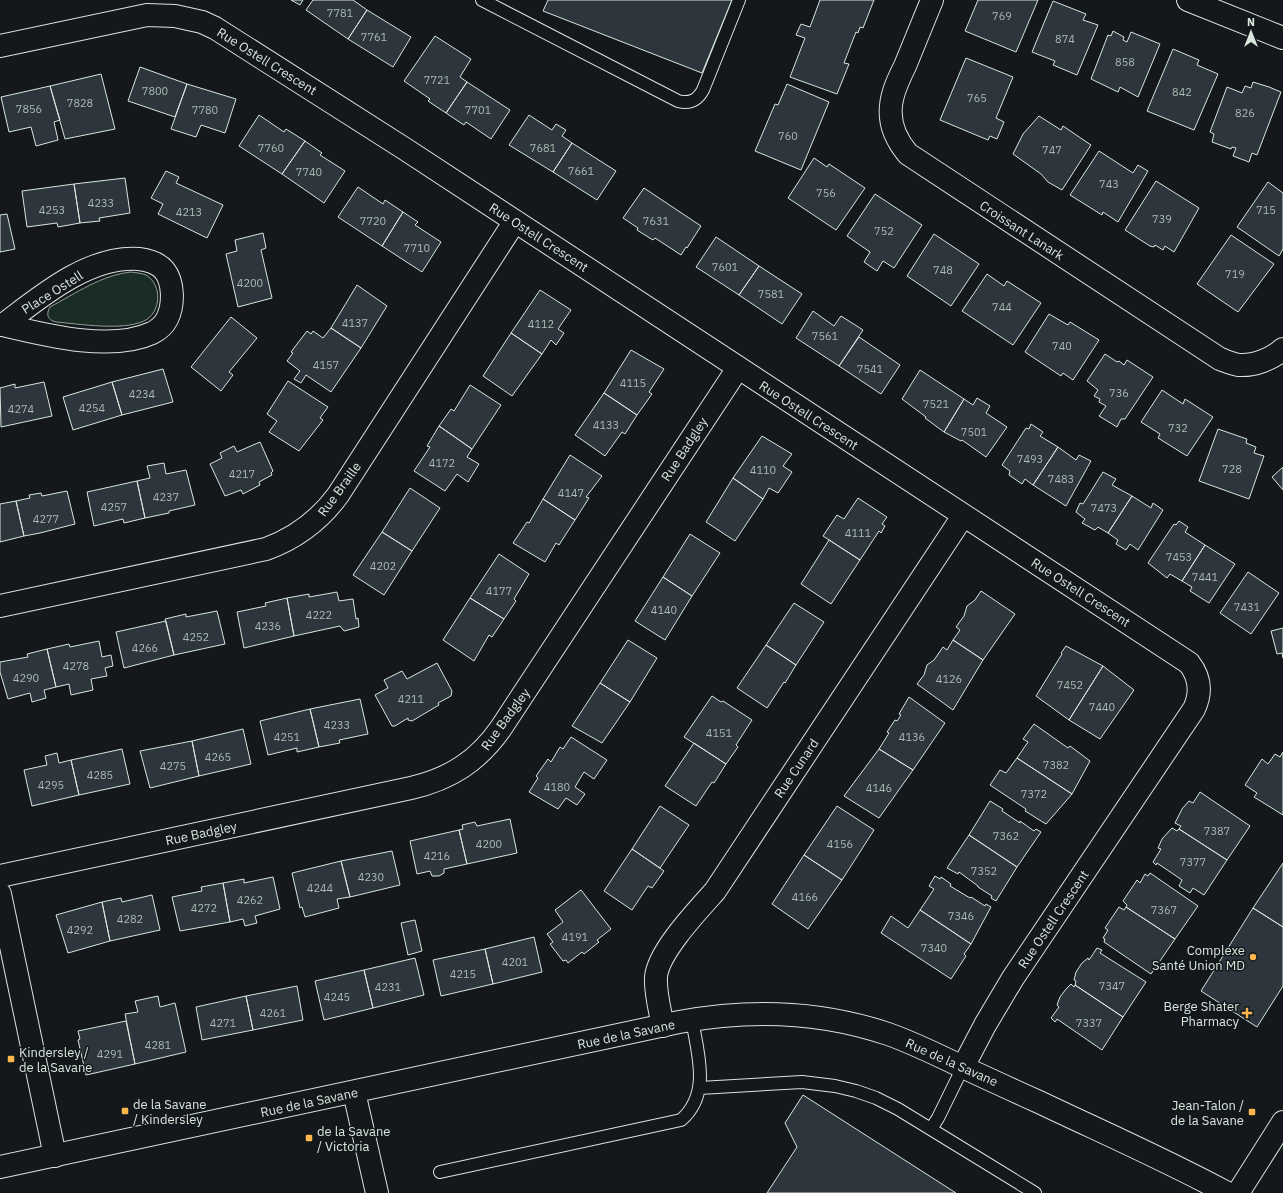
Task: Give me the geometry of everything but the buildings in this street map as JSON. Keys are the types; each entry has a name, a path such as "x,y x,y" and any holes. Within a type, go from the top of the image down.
{"street":[{"name":"Croissant Lanark","path":"932,0 894,90 891,107 894,132 898,141 908,154 1220,359 1238,365 1249,364 1266,360 1283,348"},
{"path":"1188,0 1283,38"},
{"name":"Rue Ostell Crescent","path":"0,46 147,15 175,16 202,22 227,34 398,144 1189,663 1197,675 1200,689 1194,709 1013,978 985,1025 963,1067"},
{"name":"Rue Braille","path":"0,606 266,549 290,539 302,532 322,515 338,495 515,221"},
{"name":"Place Ostell","path":"140,259 156,264 164,269 171,287 170,311 167,320 155,331 129,340 75,340 1,325 44,294 69,279 97,266 117,261 140,259"},
{"name":"Rue Badgley","path":"0,876 422,786 440,780 464,767 485,750 502,728 738,368"},
{"name":"Rue Cunard","path":"663,1026 656,979 660,962 685,925 714,891 963,516"},
{"path":"0,894 55,1156"},
{"name":"Rue de la Savane","path":"0,1167 692,1020 739,1014 772,1013 824,1018 857,1025 888,1034 963,1067 1158,1158 1227,1193"},
{"path":"354,1092 377,1193"},
{"path":"1238,1193 1283,1122"}],"lane":[{"path":"482,0 678,101 687,102 693,102 703,90 739,0"},
{"path":"440,1172 681,1120 693,1108 700,1088 699,1056 692,1020"},
{"path":"931,1129 963,1067"},
{"path":"700,1088 802,1082 836,1086 876,1098 898,1109 1035,1193"}],"green space":[{"path":"131,272 146,275 155,285 157,292 157,306 150,317 144,321 124,326 101,326 56,322 49,318 48,312 50,307 99,281"}],"place":[{"name":"Complexe Santé Union MD","path":"1253,957"},
{"name":"Berge Shater Pharmacy","path":"1247,1013"},
{"name":"Kindersley / de la Savane","path":"11,1059"},
{"name":"de la Savane / Kindersley","path":"125,1111"},
{"name":"Jean-Talon / de la Savane","path":"1252,1112"},
{"name":"de la Savane / Victoria","path":"309,1138"}]}
